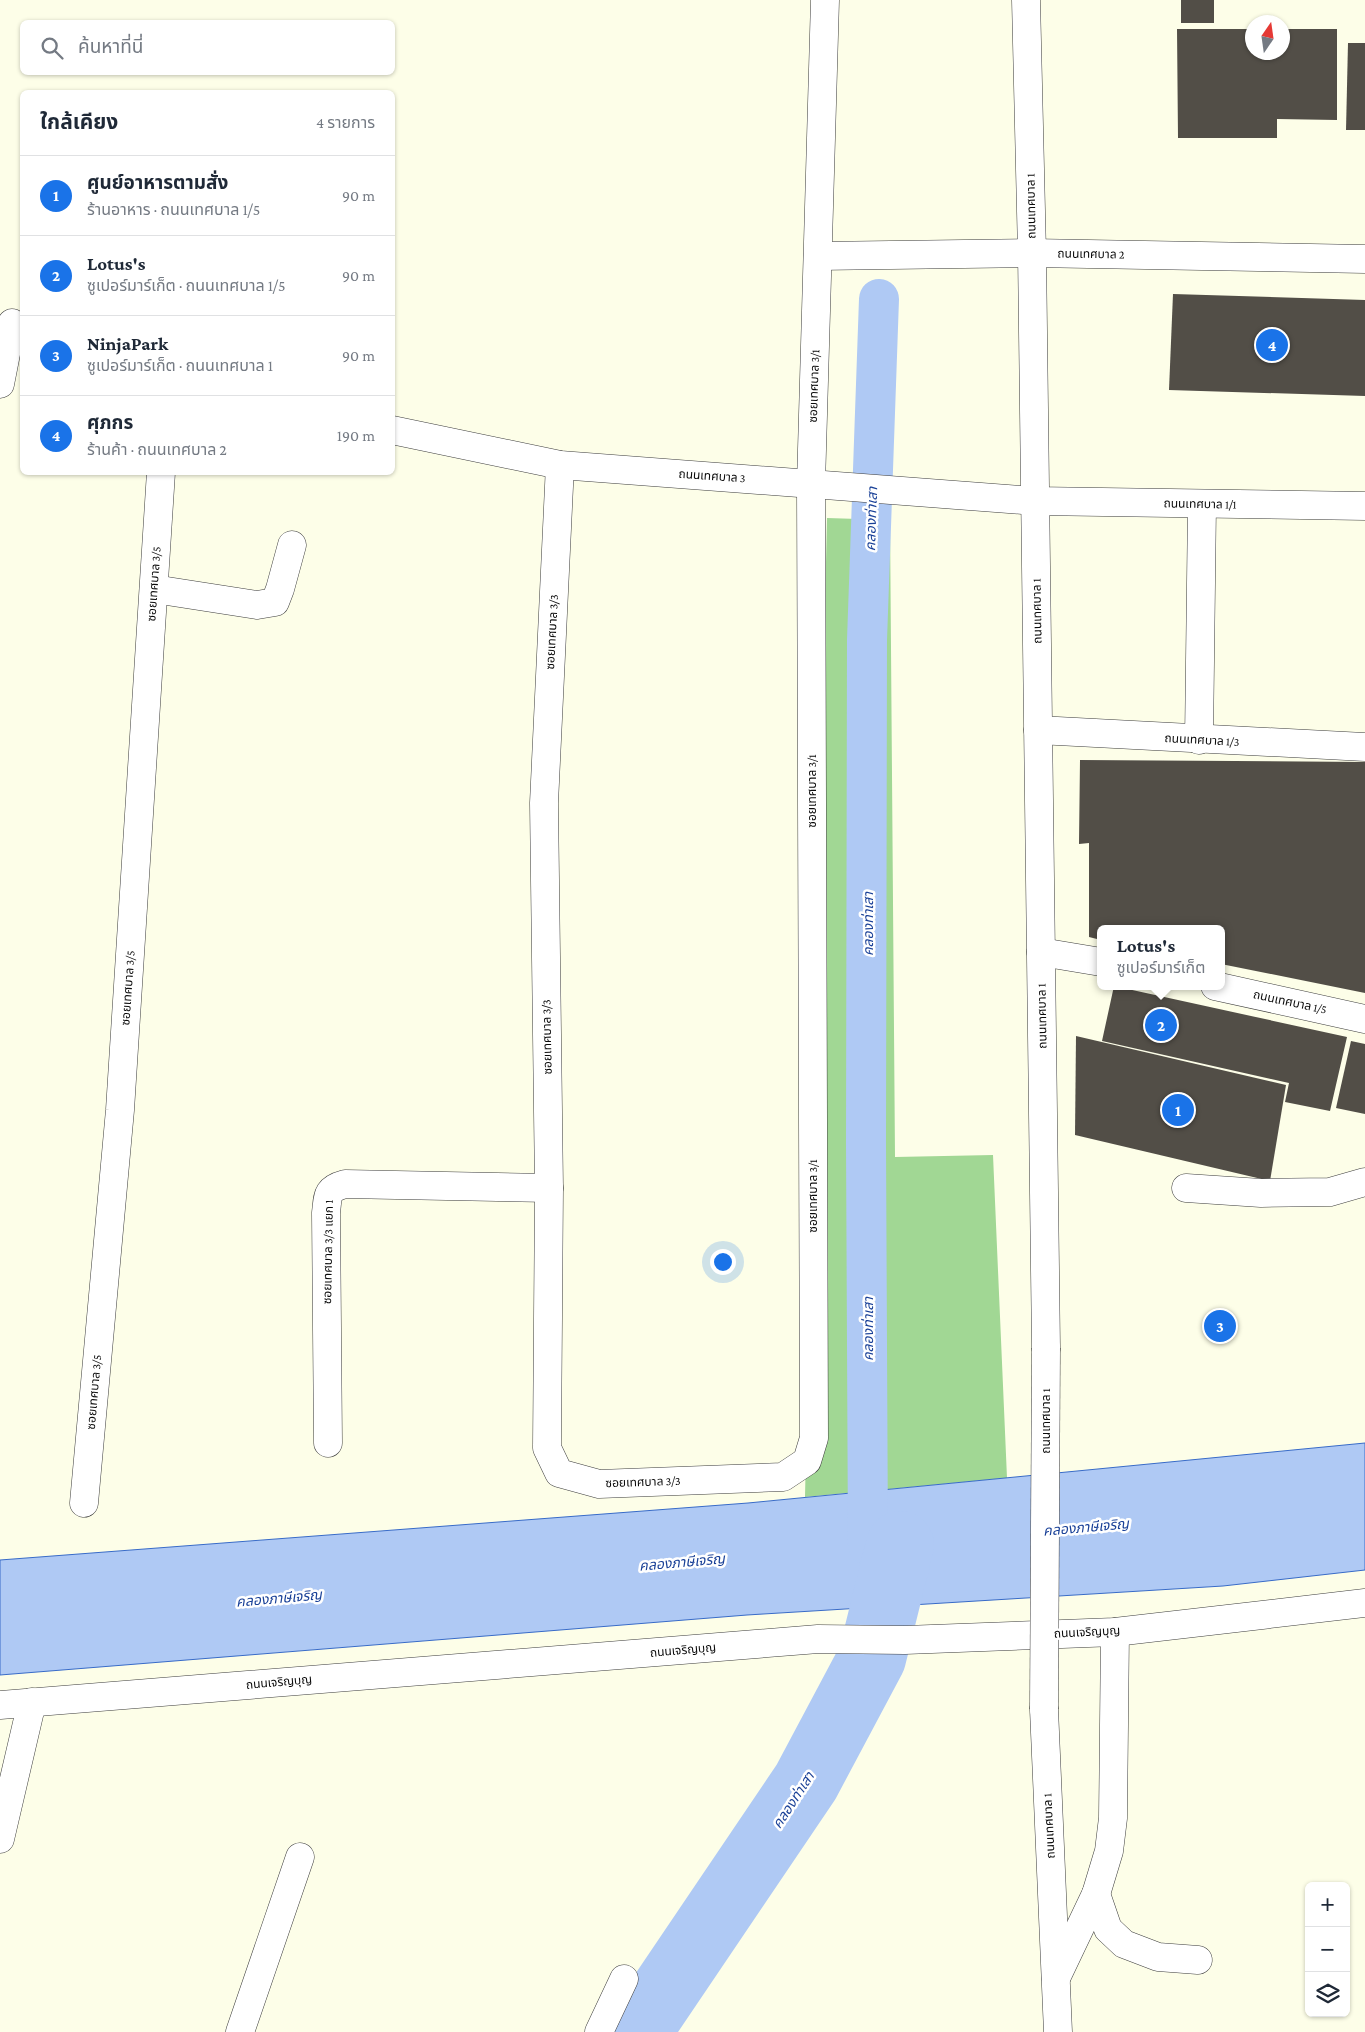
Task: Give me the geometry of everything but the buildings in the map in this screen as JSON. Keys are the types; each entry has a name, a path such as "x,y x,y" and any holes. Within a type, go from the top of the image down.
{"street":[{"name":"ซอยเทศบาล 3/1","path":"691,1480 783,1478 807,1461 814,1438 813,484 825,0"},
{"name":"ถนนเทศบาล 1","path":"1026,0 1032,253 1046,1348 1044,1709 1058,2032"},
{"name":"ถนนเทศบาล 2","path":"818,256 1032,253 1365,259"},
{"path":"0,384 11,323"},
{"name":"ถนนเทศบาล 3","path":"395,431 560,464 1035,501"},
{"name":"ซอยเทศบาล 3/3","path":"560,464 544,803 549,1188 547,1448 559,1473 599,1484 691,1480"},
{"name":"ซอยเทศบาล 3/5","path":"84,1503 120,1110 161,475"},
{"name":"ถนนเทศบาล 1/1","path":"1035,501 1365,506"},
{"path":"1199,740 1202,505"},
{"path":"154,589 257,605 275,602 292,545"},
{"name":"ถนนเทศบาล 1/3","path":"1038,730 1199,740 1365,747"},
{"path":"1041,952 1097,961"},
{"name":"ถนนเทศบาล 1/5","path":"1225,988 1365,1019"},
{"path":"1186,1188 1261,1193 1330,1192 1365,1182"},
{"name":"ซอยเทศบาล 3/3 แยก 1","path":"328,1444 326,1213 331,1190 344,1184 549,1188"},
{"name":"ถนนเจริญบุญ","path":"0,1704 818,1639 905,1640 1115,1632 1365,1602"},
{"path":"1056,1978 1096,1894 1109,1851 1113,1818 1115,1632"},
{"path":"0,1839 32,1702"},
{"path":"240,2032 300,1857"},
{"path":"1096,1894 1108,1929 1124,1944 1158,1957 1198,1960"},
{"path":"599,2032 624,1980"}],"green space":[{"path":"827,518 890,520 895,1157 993,1155 1007,1478 805,1497"}],"water":[{"name":"คลองภาษีเจริญ","path":"1365,1443 1365,1570 1223,1586 747,1615 0,1675 0,1560 748,1503"}],"waterway":[{"name":"คลองท่าเสา","path":"868,1545 866,1143 867,640 879,299"},
{"name":"คลองท่าเสา","path":"637,2032 806,1782 872,1658 900,1545"}],"place":[{"name":"ศุภกร","path":"1272,345"},
{"name":"Lotus's","path":"1161,1025"},
{"name":"ศูนย์อาหารตามสั่ง","path":"1178,1110"},
{"name":"NinjaPark","path":"1220,1326"}]}
